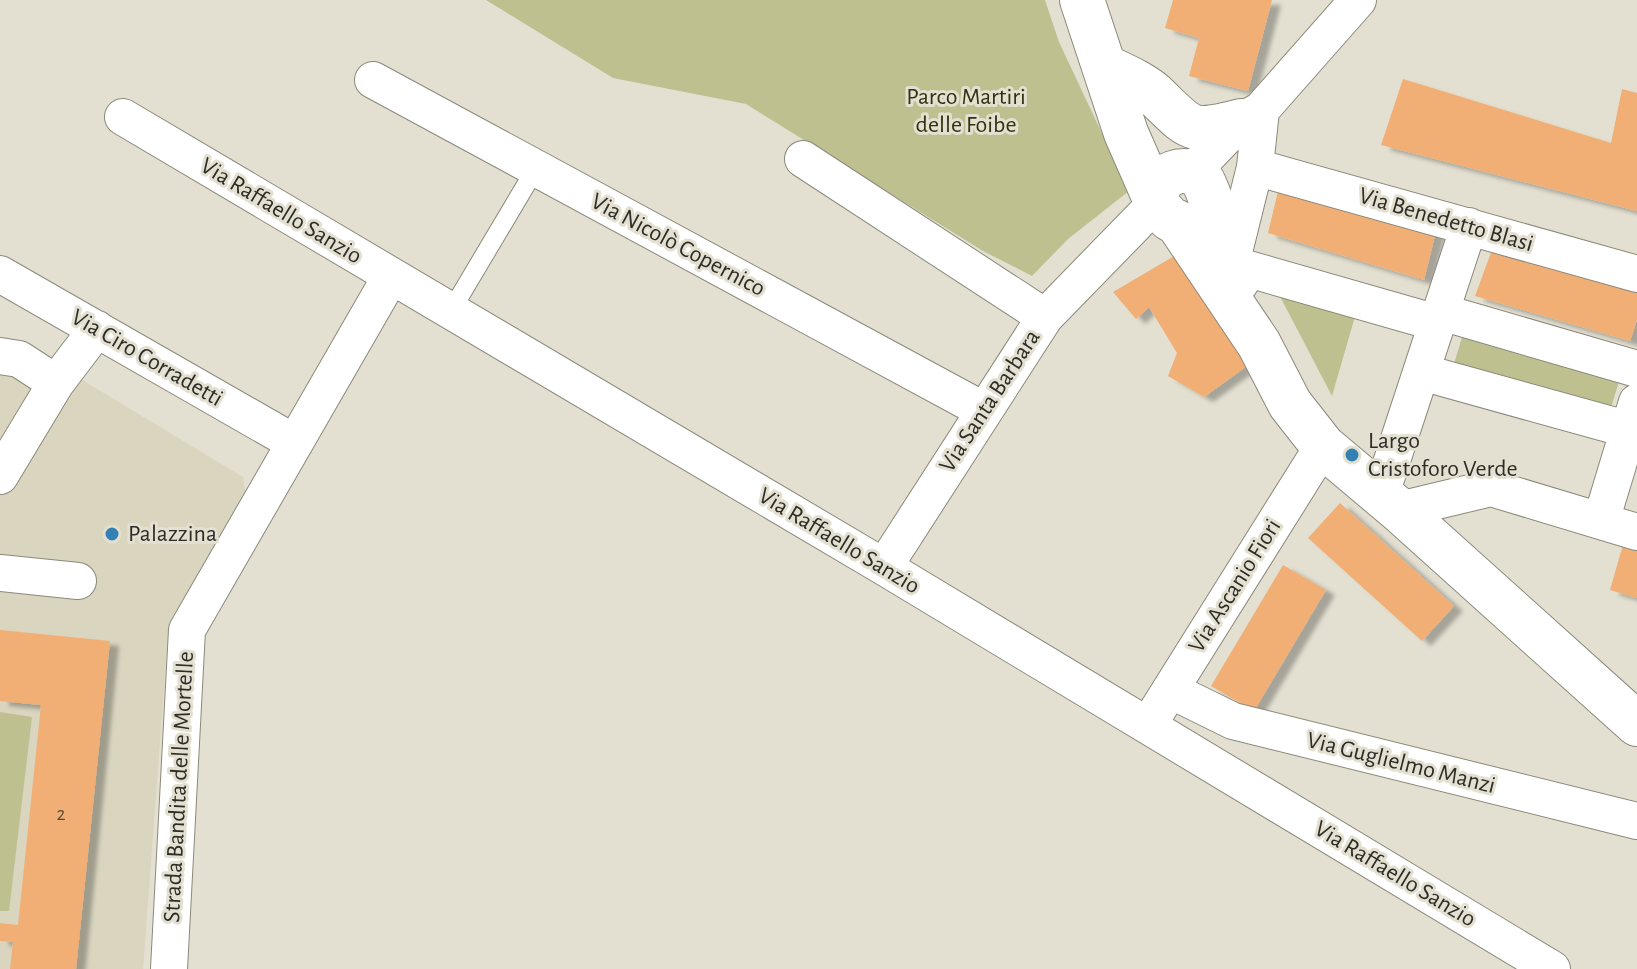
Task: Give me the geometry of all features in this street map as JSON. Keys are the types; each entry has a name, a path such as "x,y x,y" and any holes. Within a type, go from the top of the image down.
{"street":[{"path":"1082,0 1126,133 1182,197 1231,264 1259,344"},
{"path":"1231,264 1255,167 1254,121 1358,0"},
{"path":"1104,66 1152,92 1178,120 1192,128 1254,121"},
{"name":"Via Nicolò Copernico","path":"373,80 983,410"},
{"name":"Via Raffaello Sanzio","path":"123,117 884,567 1552,969"},
{"name":"Via Santa Barbara","path":"884,567 1045,317 1114,250 1182,197 1254,121"},
{"path":"803,159 1045,317"},
{"name":"Via Benedetto Blasi","path":"1255,167 1637,274"},
{"path":"1182,197 1290,404 1323,446 1390,502 1536,637 1637,724"},
{"path":"1390,502 1421,372 1469,226"},
{"path":"1231,264 1637,369"},
{"name":"Via Ciro Corradetti","path":"0,274 295,443"},
{"name":"Strada Bandita delle Mortelle","path":"169,969 187,630 391,276"},
{"path":"0,476 56,383 97,329"},
{"path":"0,356 19,359 56,383"},
{"path":"1421,372 1634,421 1601,521"},
{"name":"Via Ascanio Fiori","path":"1148,726 1323,446"},
{"path":"1390,502 1491,488 1637,532"},
{"path":"0,573 78,581"},
{"name":"Via Guglielmo Manzi","path":"1170,690 1233,721 1637,821"}],"lane":[{"path":"451,311 536,168"}],"shaded area":[{"path":"0,344 54,363 243,477 245,492 237,510 169,623 143,969 0,969"}],"green space":[{"name":"Parco Martiri delle Foibe","path":"486,0 1045,0 1059,42 1129,191 1068,239 1032,276 983,251 746,104 613,78"},
{"path":"1274,285 1356,313 1332,396"},
{"path":"1463,334 1620,378 1610,411 1453,367"},
{"path":"0,712 32,717 9,911 0,911"}],"building":[{"path":"1173,0 1272,0 1248,91 1189,76 1199,38 1165,28"},
{"path":"1403,79 1611,143 1622,89 1637,93 1637,211 1381,145"},
{"path":"1279,187 1436,231 1424,280 1268,233"},
{"path":"1493,247 1637,289 1637,320 1630,341 1475,296"},
{"path":"1181,252 1247,366 1204,397 1168,376 1177,353 1149,307 1136,319 1113,292"},
{"path":"1340,503 1454,606 1422,641 1308,538"},
{"path":"1624,541 1637,545 1637,598 1610,590"},
{"path":"1283,565 1326,590 1254,711 1211,686"},
{"path":"0,630 110,641 76,969 10,969 13,942 0,941 0,923 18,925 41,705 0,701"}],"place":[{"name":"Largo Cristoforo Verde","path":"1352,455"},
{"name":"Palazzina","path":"112,534"}]}
